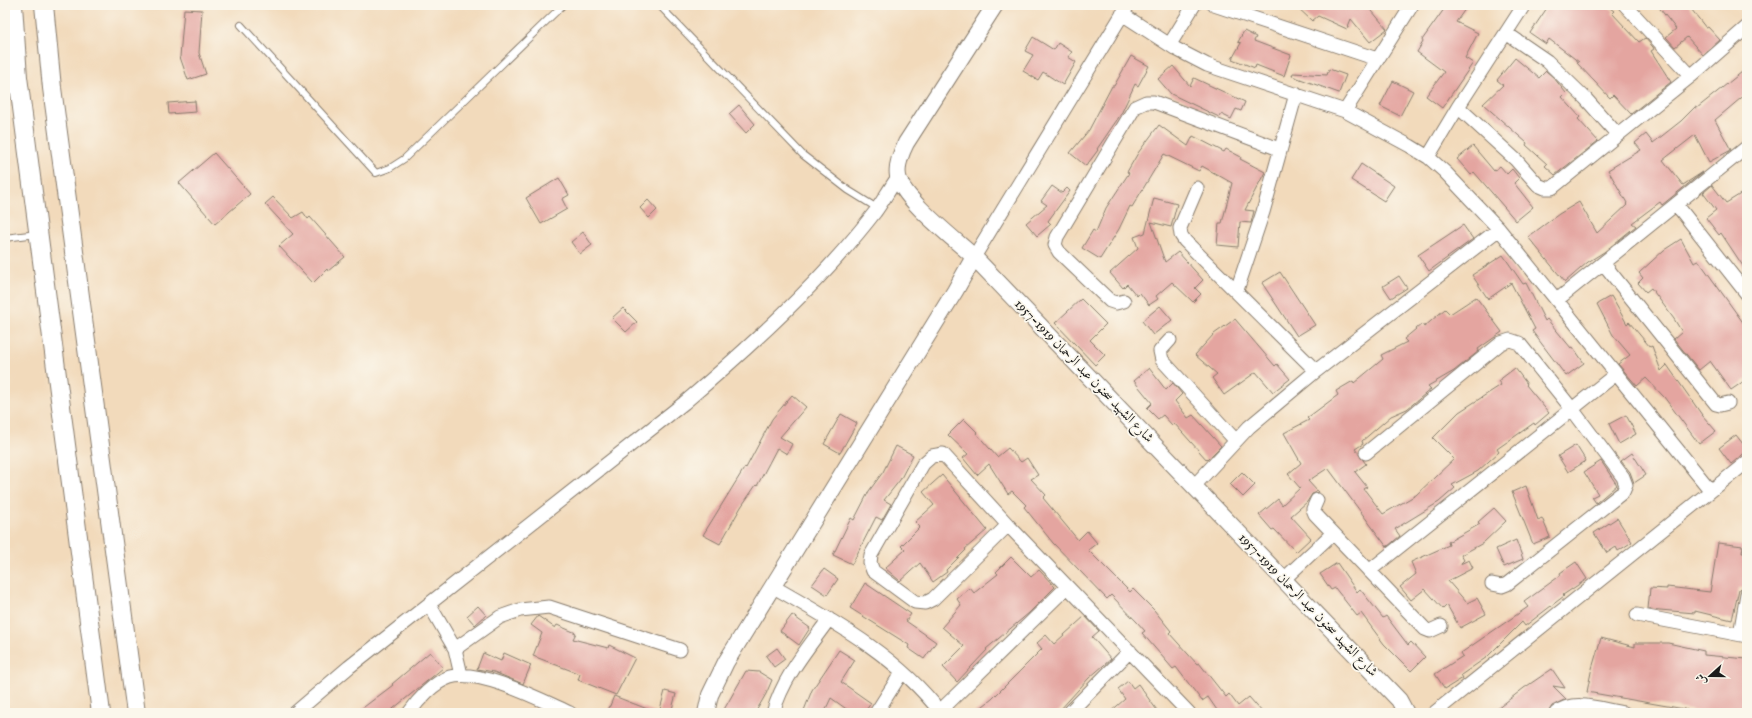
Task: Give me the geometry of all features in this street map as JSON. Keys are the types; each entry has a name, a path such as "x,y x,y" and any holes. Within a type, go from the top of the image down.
{"main road":[{"path":"13,5 18,77 101,713"},
{"path":"44,5 53,96 136,713"}],"street":[{"path":"295,713 349,667 666,418 728,365 793,304 877,208 898,177 900,157 906,143 995,5"},
{"path":"1170,44 1194,5"},
{"path":"1214,5 1377,59"},
{"path":"1345,111 1412,5"},
{"path":"1428,157 1458,107 1524,5"},
{"path":"1625,5 1692,76"},
{"path":"706,713 710,695 726,662 955,291 974,256 1125,10 1170,44 1207,64 1233,75 1345,111 1428,157 1472,199 1499,229 1711,491"},
{"path":"1458,107 1516,160 1538,185 1545,188 1552,188 1692,76 1747,27"},
{"path":"1506,33 1547,61 1585,98 1618,135"},
{"path":"1236,290 1263,212 1279,149 1296,94"},
{"path":"1124,301 1116,303 1110,301 1059,252 1056,245 1056,237 1135,107 1146,102 1154,102 1279,149"},
{"path":"1557,300 1747,147"},
{"name":"شارع الشهيد سحنون عبد الرحمان 1919-1957","path":"898,177 908,196 974,256 1399,700 1406,713"},
{"path":"1197,188 1180,228 1181,235 1185,241 1316,371"},
{"path":"1676,204 1742,277 1747,294"},
{"path":"1194,486 1249,427 1316,371 1499,229"},
{"path":"1603,263 1716,404 1720,405 1728,403"},
{"path":"1170,340 1160,351 1162,360 1236,441"},
{"path":"1366,452 1501,343 1510,340 1519,343 1572,409 1623,477 1626,485 1623,492 1507,584 1502,586 1492,584"},
{"path":"1369,571 1616,374"},
{"path":"1008,526 932,599 925,603 915,602 873,571 870,563 871,555 923,464 932,456 943,454 1008,526 1189,713"},
{"path":"1434,713 1747,462"},
{"path":"1317,500 1313,509 1315,514 1425,628 1430,631 1441,626"},
{"path":"1283,580 1333,534"},
{"path":"772,586 829,619 880,653 902,672 940,712 1067,587"},
{"path":"1637,615 1744,635 1747,594"},
{"path":"429,604 455,649 461,675"},
{"path":"455,649 500,617 520,610 549,607 680,650"},
{"path":"773,713 776,702 788,677 829,619"},
{"path":"1069,713 1130,651"},
{"path":"876,713 902,672"},
{"path":"409,713 415,704 432,689 450,677 461,675 480,678 507,686 570,713"},
{"path":"1556,713 1567,706 1577,705 1624,713"}],"lane":[{"path":"241,25 376,173 390,168 404,159 563,5"},
{"path":"658,5 803,155 848,190 877,208"},
{"path":"5,238 38,234"}],"building":[{"path":"1295,5 1367,5 1387,29 1370,42 1351,19 1347,29 1318,16 1312,21"},
{"path":"1447,5 1468,5 1456,22 1478,33 1465,58 1473,63 1442,108 1426,96 1444,72 1417,52 1423,42 1422,40"},
{"path":"1549,5 1606,5 1614,11 1612,13 1639,42 1645,38 1653,47 1654,49 1651,51 1671,82 1631,114 1613,95 1610,98 1577,63 1579,62 1549,39 1546,44 1530,33"},
{"path":"1657,5 1688,5 1706,28 1708,27 1720,40 1703,55 1687,37 1675,47 1666,37 1676,29"},
{"path":"184,9 202,10 199,53 206,74 188,80 180,57"},
{"path":"1244,31 1256,37 1254,41 1291,55 1284,76 1256,65 1255,68 1232,59 1241,43 1238,42"},
{"path":"1033,37 1054,50 1058,43 1072,52 1068,57 1076,62 1063,85 1043,72 1038,80 1023,71 1033,55 1025,51"},
{"path":"1131,56 1149,66 1138,86 1135,84 1121,114 1086,166 1070,153 1089,130 1112,86 1114,86"},
{"path":"1515,58 1539,78 1546,71 1554,78 1566,93 1562,97 1580,117 1578,119 1598,141 1555,175 1545,166 1547,164 1526,145 1527,143 1483,104 1503,85 1497,80"},
{"path":"1173,66 1190,86 1194,78 1245,102 1241,111 1236,109 1231,119 1221,114 1219,117 1171,94 1158,79"},
{"path":"1747,68 1747,93 1715,120 1731,150 1709,162 1695,135 1663,160 1683,185 1703,172 1662,205 1660,202 1632,223 1636,226 1604,252 1588,262 1565,282 1528,237 1559,214 1579,202 1597,233 1627,205 1608,170 1641,150 1635,143 1646,134 1653,143 1681,121 1695,107 1697,108"},
{"path":"1329,69 1346,75 1339,93 1292,76 1293,73 1327,75"},
{"path":"1393,81 1413,91 1400,116 1380,106"},
{"path":"195,101 196,112 169,114 168,103"},
{"path":"739,105 755,124 746,133 729,114"},
{"path":"1159,125 1188,146 1193,136 1224,152 1226,149 1241,157 1240,159 1265,172 1245,210 1254,211 1251,223 1240,222 1238,247 1217,245 1219,223 1222,223 1232,183 1202,166 1199,171 1164,154 1132,207 1130,206 1119,229 1100,259 1082,248 1093,230 1096,232 1106,208 1129,173 1127,172 1138,153"},
{"path":"1473,146 1494,171 1500,166 1507,174 1512,169 1519,178 1514,183 1533,207 1516,221 1474,172 1471,175 1457,159"},
{"path":"214,153 250,194 215,224 179,183"},
{"path":"1361,164 1394,186 1384,201 1351,180"},
{"path":"559,178 569,195 562,199 567,209 541,224 526,198"},
{"path":"1712,185 1726,203 1747,190 1747,272 1721,233 1719,235 1706,218 1716,210 1703,193"},
{"path":"1052,186 1062,193 1067,188 1070,191 1048,221 1051,224 1037,236 1026,223 1047,205 1041,201"},
{"path":"273,197 293,218 303,212 308,219 310,217 345,257 328,271 327,269 313,283 279,246 293,234 265,204"},
{"path":"1154,198 1177,204 1171,227 1151,222 1165,262 1178,252 1203,280 1195,288 1201,294 1193,302 1172,282 1156,296 1158,299 1149,305 1140,293 1137,296 1127,284 1123,288 1110,273 1138,248 1134,237 1145,233"},
{"path":"648,200 657,210 649,218 640,208"},
{"path":"1463,225 1473,239 1429,271 1418,255"},
{"path":"583,232 592,245 580,254 571,242"},
{"path":"1681,239 1694,263 1699,261 1747,328 1747,379 1731,390 1710,361 1699,370 1674,339 1682,332 1674,319 1651,288 1646,292 1638,283 1643,278 1639,273 1664,250"},
{"path":"1503,255 1523,284 1526,283 1545,321 1547,319 1571,348 1573,347 1584,363 1566,376 1532,331 1535,329 1511,283 1488,299 1472,275"},
{"path":"1280,272 1315,325 1297,336 1262,283"},
{"path":"1399,276 1407,288 1391,298 1383,286"},
{"path":"1611,296 1627,324 1629,322 1650,347 1652,346 1661,371 1667,365 1702,415 1716,431 1699,444 1664,397 1646,378 1637,386 1618,364 1630,355 1613,335 1597,304"},
{"path":"1476,297 1502,332 1478,349 1479,351 1454,371 1428,386 1431,389 1407,409 1391,416 1362,441 1363,444 1355,449 1366,464 1355,472 1367,487 1364,489 1383,514 1416,495 1454,459 1433,438 1459,412 1501,385 1498,381 1515,368 1527,384 1526,385 1549,413 1535,425 1534,423 1497,449 1499,452 1478,471 1452,485 1455,488 1439,502 1395,529 1400,536 1387,547 1328,468 1308,481 1318,492 1312,494 1307,502 1291,516 1311,538 1296,552 1274,529 1272,530 1259,515 1278,499 1282,505 1300,488 1288,474 1301,463 1284,433 1309,420 1307,418 1338,395 1336,391 1353,381 1354,383 1383,359 1381,355 1407,342 1404,339 1422,324 1424,327 1445,309 1450,314"},
{"path":"1081,299 1106,324 1090,340 1105,355 1095,365 1055,323"},
{"path":"1160,306 1172,320 1153,335 1142,321"},
{"path":"623,308 637,322 626,332 612,318"},
{"path":"1235,319 1275,366 1277,364 1290,379 1273,392 1256,372 1224,395 1212,378 1217,374 1195,355 1214,334"},
{"path":"1149,368 1166,390 1173,383 1182,394 1175,401 1188,418 1193,415 1221,446 1207,460 1174,423 1172,425 1163,415 1158,419 1147,408 1152,403 1134,381"},
{"path":"792,395 806,407 780,437 792,444 787,454 777,448 757,486 756,485 741,507 720,544 703,535 745,467 746,468 772,419"},
{"path":"841,414 857,423 840,453 824,444"},
{"path":"1626,415 1636,434 1619,444 1609,424"},
{"path":"964,419 977,432 976,433 997,457 1008,448 1021,462 1027,458 1038,475 1031,479 1046,495 1043,498 1078,540 1087,531 1097,543 1088,550 1130,592 1133,589 1154,610 1171,631 1169,633 1197,664 1199,663 1226,697 1229,694 1238,706 1249,697 1263,713 1219,713 1208,697 1202,701 1176,667 1173,669 1142,633 1145,631 1137,622 1111,595 1107,599 1053,543 1024,507 1026,505 1012,491 1008,494 989,464 977,475 963,458 968,454 948,435"},
{"path":"1736,435 1747,451 1731,464 1719,448"},
{"path":"1576,445 1586,461 1568,472 1558,456"},
{"path":"896,446 913,455 900,480 884,500 891,504 882,520 876,517 852,564 833,555 851,518 854,520 869,491 883,472"},
{"path":"1632,453 1646,475 1634,483 1630,472 1621,461"},
{"path":"1601,461 1617,485 1596,503 1592,497 1598,494 1584,472"},
{"path":"1242,472 1255,485 1243,497 1230,484"},
{"path":"942,475 987,530 965,549 966,550 946,570 947,572 933,582 920,563 900,581 885,568 905,550 901,546 920,527 915,522 934,505 923,492"},
{"path":"1526,486 1538,520 1542,518 1550,537 1533,544 1512,492"},
{"path":"1494,508 1506,521 1483,543 1461,555 1464,560 1460,564 1469,560 1473,568 1448,581 1467,603 1477,598 1486,614 1460,628 1447,605 1443,609 1425,589 1411,600 1400,587 1416,574 1411,562 1449,545 1448,542 1480,524 1478,522"},
{"path":"1617,518 1632,542 1618,551 1616,547 1607,553 1594,533"},
{"path":"1516,540 1523,559 1504,567 1496,549"},
{"path":"1718,543 1743,546 1742,553 1747,553 1747,586 1739,589 1732,620 1695,611 1695,613 1648,609 1650,588 1667,589 1667,587 1710,592"},
{"path":"1011,557 1031,577 1039,570 1055,587 1029,613 986,649 987,650 957,682 943,667 964,646 942,627 961,605 957,599 970,588 974,593 998,574 996,572"},
{"path":"1576,562 1587,579 1563,595 1564,596 1525,626 1522,622 1487,657 1461,675 1463,678 1445,689 1435,674 1463,656 1461,653 1528,607 1524,602"},
{"path":"1337,563 1357,592 1360,589 1383,618 1386,616 1408,645 1411,642 1425,657 1411,671 1384,644 1361,613 1357,616 1335,588 1331,590 1320,574"},
{"path":"824,569 838,579 827,595 812,585"},
{"path":"865,583 911,614 906,621 936,642 924,659 908,648 909,645 850,608"},
{"path":"478,606 486,615 475,625 467,616"},
{"path":"792,615 810,628 799,645 780,631"},
{"path":"538,616 555,628 557,625 576,633 573,639 608,648 609,645 635,658 616,695 578,680 580,674 533,656 542,633 531,625"},
{"path":"1085,616 1099,631 1092,637 1111,659 1089,678 1059,711 1056,713 974,713 992,699 1042,649 1037,643 1046,635 1054,644"},
{"path":"1601,638 1635,647 1635,643 1668,643 1704,651 1704,655 1747,659 1747,713 1707,713 1587,692"},
{"path":"777,648 785,659 774,667 766,656"},
{"path":"839,650 855,660 841,682 871,703 864,713 852,713 831,698 824,713 803,713 812,690"},
{"path":"430,652 443,668 388,713 356,713 393,685 392,684"},
{"path":"483,653 501,661 504,653 531,665 523,684 494,672 477,669"},
{"path":"1552,669 1565,688 1553,686 1566,699 1552,706 1548,713 1492,713 1524,688"},
{"path":"746,671 759,672 772,680 766,694 755,713 722,713"},
{"path":"1128,681 1133,688 1138,684 1159,713 1109,713 1125,699 1118,689"},
{"path":"665,691 676,694 671,713 659,713"},
{"path":"614,696 655,712 655,713 607,713"}]}
